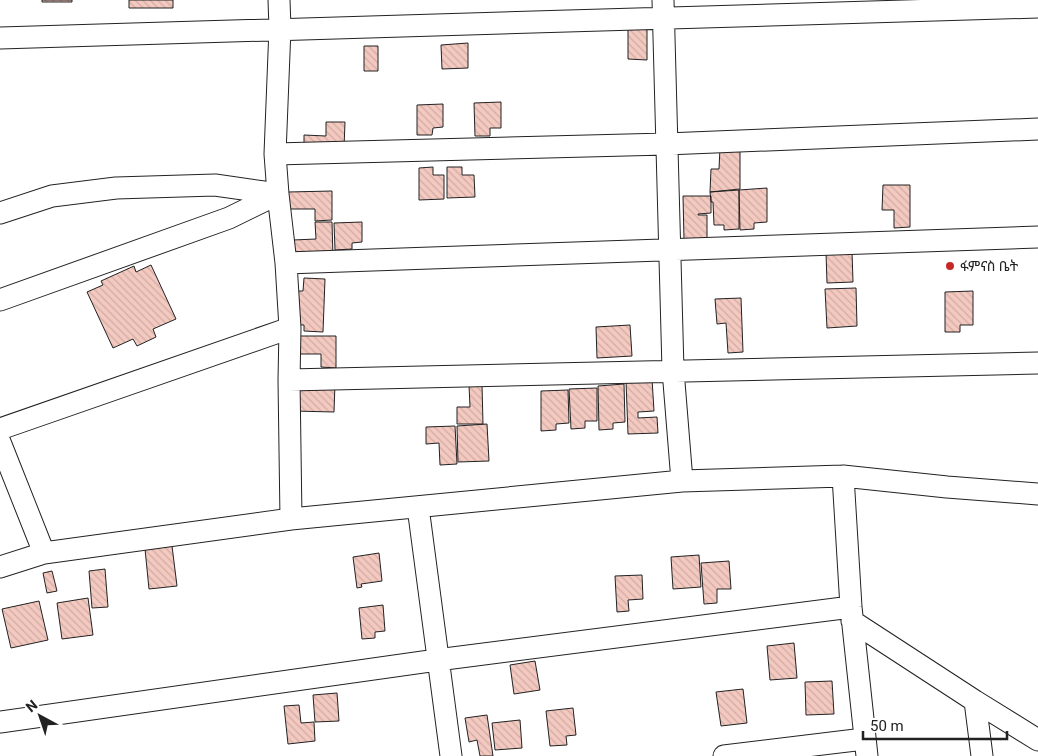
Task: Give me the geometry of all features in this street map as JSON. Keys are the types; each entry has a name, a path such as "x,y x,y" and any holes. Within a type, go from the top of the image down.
{"street":[{"path":"279,0 280,28 275,154 286,263 290,328 291,520"},
{"path":"0,38 280,28 663,9 1038,7"},
{"path":"663,9 673,370 682,482"},
{"path":"275,154 666,144 1038,129"},
{"path":"0,213 52,196 116,188 215,186 278,194"},
{"path":"0,300 229,218 278,194"},
{"path":"286,263 1038,237"},
{"path":"0,429 290,328"},
{"path":"289,380 1038,363"},
{"path":"0,442 44,553"},
{"path":"724,756 865,747 851,614 843,476"},
{"path":"0,566 44,553 291,520 682,482 843,476 1038,494"},
{"path":"418,507 451,756"},
{"path":"0,722 437,660 851,614 975,701 1038,740"},
{"path":"975,701 982,756"}],"building":[{"path":"42,0 72,0 72,2 42,2"},
{"path":"129,0 173,0 173,8 129,8"},
{"path":"647,19 647,60 628,59 628,20"},
{"path":"468,43 468,68 442,69 441,45"},
{"path":"364,46 378,46 378,71 364,71"},
{"path":"501,102 501,128 490,128 490,136 475,136 474,103"},
{"path":"443,104 443,127 433,128 432,135 417,135 417,105"},
{"path":"326,122 345,122 344,148 304,147 304,135 326,136"},
{"path":"720,148 740,148 740,189 710,192 711,169 719,169"},
{"path":"433,167 433,175 444,175 444,199 419,200 419,168"},
{"path":"447,167 462,167 462,175 474,175 475,197 447,198"},
{"path":"883,185 910,185 910,227 894,228 894,210 882,210"},
{"path":"767,188 767,222 754,223 754,229 740,230 739,190"},
{"path":"739,190 739,229 724,230 724,225 714,225 713,202 711,202 710,192"},
{"path":"332,191 332,220 315,221 315,209 289,209 288,192"},
{"path":"683,196 711,196 711,213 698,214 707,215 707,239 684,240"},
{"path":"315,222 332,222 333,258 293,259 293,240 316,239"},
{"path":"362,222 362,242 352,243 352,249 335,250 334,223"},
{"path":"852,252 853,282 827,283 826,253"},
{"path":"151,265 176,319 153,329 156,337 137,346 133,339 113,348 87,292 103,285 101,281 134,266 136,272"},
{"path":"304,278 325,279 323,332 304,331 304,325 297,325 298,291 303,291"},
{"path":"856,288 857,326 827,328 825,289"},
{"path":"973,291 973,325 960,325 960,332 945,332 945,292"},
{"path":"741,298 743,352 728,353 726,323 717,324 715,299"},
{"path":"630,325 632,356 597,358 596,327"},
{"path":"295,336 336,336 336,368 321,367 321,354 295,354"},
{"path":"652,379 654,411 638,412 638,418 657,417 658,433 628,434 626,381"},
{"path":"335,383 334,412 293,411 294,386"},
{"path":"624,384 625,422 613,423 613,429 599,430 598,386"},
{"path":"469,385 482,385 483,424 457,424 457,407 470,407"},
{"path":"597,388 597,421 585,421 585,428 571,429 569,389"},
{"path":"568,390 569,423 556,424 556,430 541,431 541,391"},
{"path":"487,424 489,461 458,462 457,426"},
{"path":"455,426 457,464 440,465 439,443 426,444 426,427"},
{"path":"172,546 177,586 149,589 145,549"},
{"path":"379,553 382,581 361,584 362,587 357,588 353,557"},
{"path":"699,555 701,587 673,589 671,557"},
{"path":"729,561 731,589 717,589 717,603 704,604 701,563"},
{"path":"105,569 108,607 92,608 89,571"},
{"path":"52,571 57,591 47,593 43,573"},
{"path":"642,575 643,599 628,600 629,611 617,612 615,576"},
{"path":"88,598 93,635 62,639 57,603"},
{"path":"39,601 48,640 11,648 2,609"},
{"path":"383,605 385,631 375,632 375,638 362,639 359,608"},
{"path":"794,643 797,678 770,680 767,646"},
{"path":"535,661 540,690 514,694 510,665"},
{"path":"832,681 834,714 806,715 805,682"},
{"path":"743,689 747,723 721,726 716,692"},
{"path":"337,693 339,721 315,722 313,695"},
{"path":"299,705 301,723 314,722 315,741 288,744 284,706"},
{"path":"573,708 576,735 566,736 567,745 550,746 546,711"},
{"path":"487,715 493,756 480,756 477,740 469,742 465,718"},
{"path":"520,720 522,748 495,750 492,723"}],"place":[{"name":"ፋምናስ ቤት","path":"950,266"}]}
